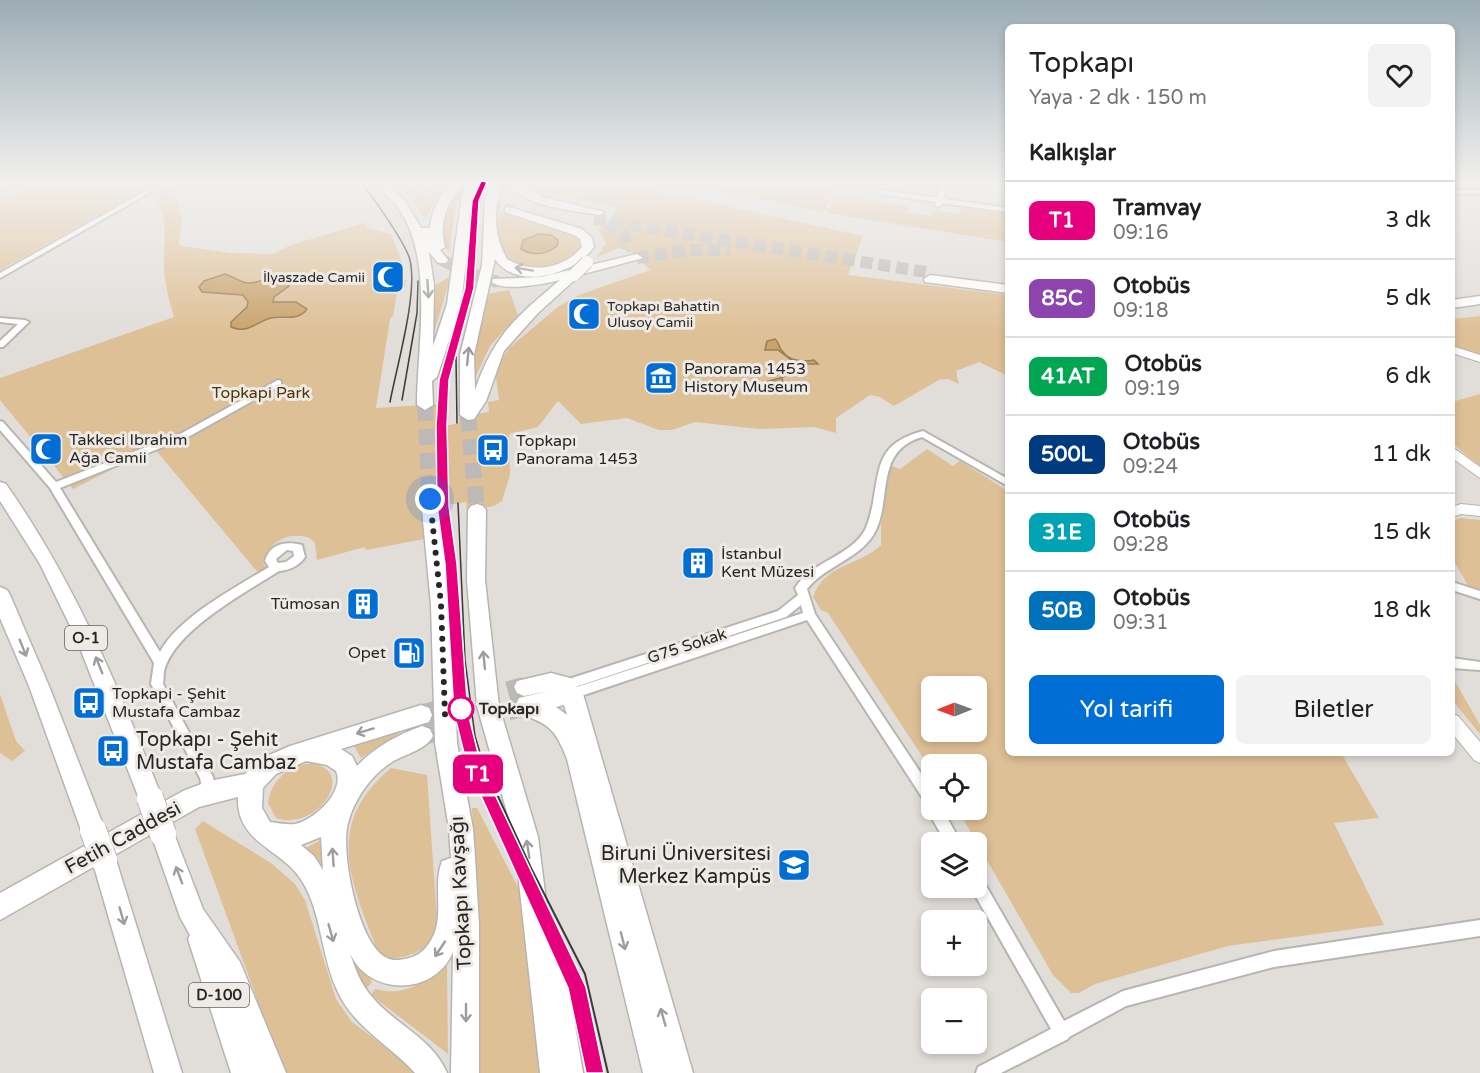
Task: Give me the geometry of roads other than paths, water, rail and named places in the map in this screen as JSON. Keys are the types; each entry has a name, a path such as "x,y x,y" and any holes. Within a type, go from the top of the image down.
{"main road":[{"path":"418,232 424,260 429,304 423,364 425,405 429,379 453,304 463,232"},
{"path":"426,232 432,248 442,260 436,232"},
{"path":"489,232 488,265 467,355 468,415 478,402 487,371 498,351 528,316 587,262 597,246 597,240 591,232"},
{"path":"490,232 502,260 523,270 540,271 563,266 581,257 588,247 585,238 576,232"},
{"path":"571,275 615,259 626,250"},
{"path":"498,282 530,283 640,261 577,287 528,316"},
{"path":"1005,284 931,276 1005,288"},
{"path":"1455,304 1480,300"},
{"path":"1455,310 1480,306"},
{"name":"O-1","path":"0,488 32,535 65,594 95,656 193,917"},
{"name":"Topkapı Kavşağı","path":"430,499 441,604 446,743 452,788 461,829 466,925 465,1073"},
{"path":"477,510 476,580 488,706 495,737 518,804 526,837 554,1073"},
{"path":"0,595 39,686 104,860 168,1073"},
{"path":"657,1073 578,759 565,725 525,696 569,689 679,1073"},
{"path":"269,834 295,836 311,830 334,813 347,794 382,756 422,726 302,752 263,770 252,784 249,802 255,824 298,857 312,874 344,975 355,998 368,1012 410,1046 433,1073"},
{"path":"302,752 325,753 339,758 347,767 350,779 335,825 332,847 334,867 359,945 366,958 378,968 392,973 410,972 425,967 445,945 450,931 452,788"},
{"name":"Fetih Caddesi","path":"0,907 191,799 209,792 252,784"},
{"path":"193,917 231,971 272,1073"},
{"name":"D-100","path":"193,917 245,1073"},
{"path":"537,928 552,966 569,1073"}],"street":[{"path":"0,276 77,232"},
{"path":"0,320 25,322 0,345"},
{"path":"1455,350 1480,359"},
{"path":"1455,354 1464,353"},
{"path":"54,486 185,435 278,383"},
{"path":"0,424 54,486 159,661"},
{"path":"921,786 810,615 801,588 810,575 859,544 871,529 884,466 891,453 908,439 923,434 1005,481"},
{"path":"1455,453 1480,474"},
{"path":"1455,509 1480,511"},
{"path":"209,792 206,777 158,684 155,673 164,653 187,629 277,567"},
{"path":"1455,587 1480,595"},
{"name":"G75 Sokak","path":"569,689 782,614 803,597"},
{"name":"G75 Sokak","path":"569,689 810,615"},
{"path":"1455,663 1477,666"},
{"path":"1455,725 1480,755"},
{"path":"985,898 1062,1033"},
{"path":"984,1073 1123,999 1274,959 1480,928"}],"tunnel":[{"path":"621,232 628,245 625,250"},
{"path":"676,232 932,273"},
{"path":"637,258 690,250 730,250"},
{"path":"442,260 468,273 498,282"},
{"path":"425,405 430,499"},
{"path":"468,415 477,510"},
{"path":"421,715 524,687"},
{"path":"422,736 457,723 526,706"}],"tram line":[{"path":"390,402 409,310 412,274 410,260 395,232"},
{"path":"442,426 444,380 469,288 473,232"},
{"name":"T1","path":"473,232 469,288 444,380 442,426 443,506 451,564 461,713 474,765 533,897 577,987 595,1073"},
{"path":"402,400 417,313 418,281"},
{"path":"456,357 457,423"},
{"path":"458,503 465,660 475,736 484,766"},
{"path":"443,506 452,574"},
{"path":"456,652 461,713 474,766"},
{"path":"474,764 577,987 595,1073"},
{"path":"483,764 531,868 585,974 608,1073"}],"place":[{"name":"İlyaszade Camii","path":"388,277"},
{"name":"Topkapı Bahattin Ulusoy Camii","path":"584,314"},
{"name":"Panorama 1453 History Museum","path":"661,378"},
{"name":"Takkeci Ibrahim Ağa Camii","path":"46,449"},
{"name":"Topkapı Panorama 1453","path":"493,450"},
{"name":"İstanbul Kent Müzesi","path":"698,563"},
{"name":"Tümosan","path":"363,604"},
{"name":"Opet","path":"409,653"},
{"name":"Topkapi - Şehit Mustafa Cambaz","path":"89,703"},
{"name":"Topkapı","path":"461,709"},
{"name":"Topkapı - Şehit Mustafa Cambaz","path":"113,751"},
{"name":"Biruni Üniversitesi Merkez Kampüs","path":"794,865"}],"park label":[{"name":"Topkapi Park","path":"261,393"}]}
